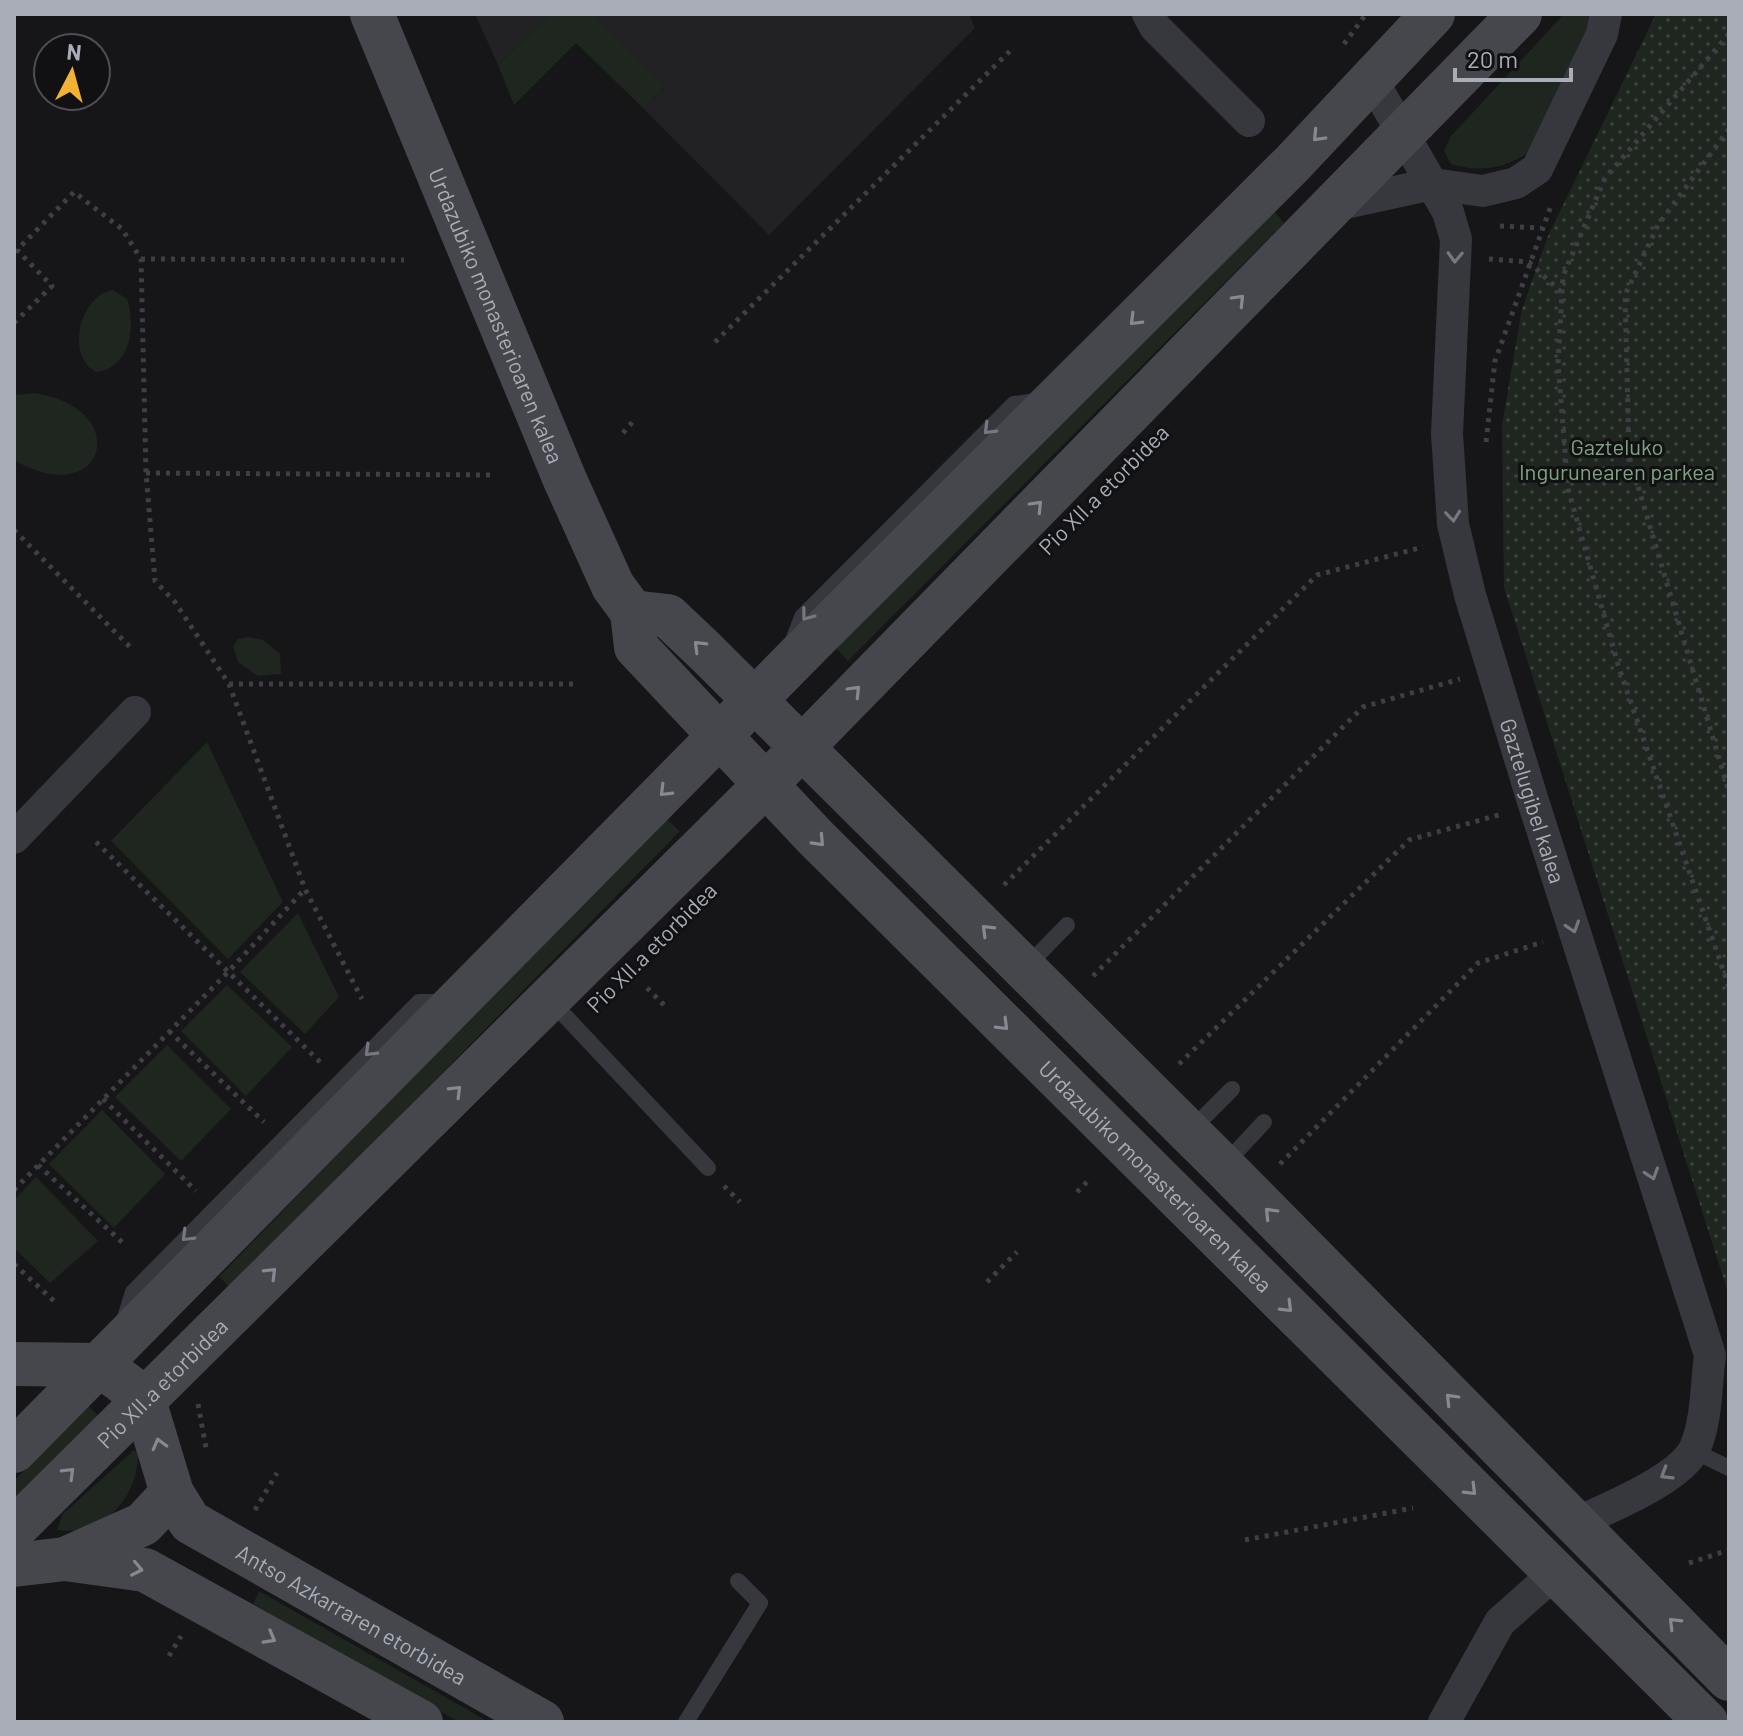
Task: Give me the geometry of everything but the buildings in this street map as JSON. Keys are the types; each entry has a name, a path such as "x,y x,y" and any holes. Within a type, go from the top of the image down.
{"main road":[{"name":"Urdazubiko monasterioaren kalea","path":"372,14 565,480 613,586 632,612 636,647 816,838 1706,1722"},
{"path":"1372,80 1393,14"},
{"path":"14,1451 455,1002 1372,80 1433,14"},
{"name":"Pio XII.a etorbidea","path":"14,1529 143,1397 566,997 730,820 1520,14"},
{"path":"632,612 668,616 766,689 801,748 858,799 1729,1679"},
{"path":"108,1356 143,1397"},
{"path":"14,1364 108,1356"},
{"name":"Antso Azkarraren etorbidea","path":"143,1397 172,1493 190,1522 542,1722"},
{"path":"65,1559 143,1524 172,1493"},
{"path":"14,1565 65,1559 145,1570 421,1722"},
{"path":"1637,1653 1638,1675 1686,1722"}],"street":[{"path":"1148,14 1155,27 1249,121"},
{"path":"1331,206 1432,184 1483,191 1516,183 1537,169 1602,34 1606,14"},
{"name":"Gaztelugibel kalea","path":"1372,80 1400,134 1448,212 1456,239 1447,434 1453,524 1470,595 1528,783 1710,1355 1701,1430 1694,1451"},
{"path":"14,838 135,712"},
{"path":"1574,1524 1666,1475 1694,1451"},
{"path":"1444,1722 1500,1622 1554,1574"}],"lane":[{"name":"Pio XII.a etorbidea","path":"700,875 730,820"},
{"path":"1025,968 1067,925"},
{"path":"566,997 708,1168"},
{"path":"1189,1132 1232,1089"},
{"path":"1223,1166 1264,1122"},
{"path":"1694,1451 1729,1468"},
{"path":"686,1722 760,1603 738,1581"}],"path":[{"path":"1729,34 1605,178 1563,276 1558,364 1568,489 1619,668 1729,987"},
{"path":"715,342 1013,48"},
{"path":"1729,129 1658,225 1625,295 1629,456 1729,792"},
{"path":"14,323 52,286 17,250 74,192 122,229 141,259 146,473 155,581 175,602 229,684 305,889 362,999"},
{"path":"1486,454 1495,361 1541,228"},
{"path":"141,259 404,260"},
{"path":"1529,262 1562,293"},
{"path":"623,433 635,419"},
{"path":"146,473 493,475"},
{"path":"14,530 130,647"},
{"path":"1004,885 1317,575 1423,547"},
{"path":"1093,976 1363,707 1460,679"},
{"path":"229,684 576,684"},
{"path":"1179,1065 1409,840 1503,814"},
{"path":"96,842 332,1073"},
{"path":"14,1190 305,889"},
{"path":"1280,1165 1478,963 1548,941"},
{"path":"647,988 664,1005"},
{"path":"169,1031 272,1129"},
{"path":"103,1099 202,1197"},
{"path":"38,1165 123,1243"},
{"path":"1077,1192 1089,1180"},
{"path":"987,1282 1017,1252"},
{"path":"14,1264 56,1303"},
{"name":"Pio XII.a etorbidea","path":"200,1393 207,1457"},
{"path":"1245,1540 1413,1508"},
{"path":"1689,1563 1729,1550"}],"shaded area":[{"path":"475,14 552,14 498,65"},
{"path":"593,14 969,14 975,28 769,235 644,109 665,87"}],"green space":[{"path":"552,14 593,14 665,87 644,109 576,43 514,105 498,65"},
{"path":"1564,14 1596,14 1559,104 1537,145 1518,159 1497,166 1474,168 1451,164 1444,151 1451,136"},
{"name":"Gazteluko Ingurunearen parkea","path":"1656,14 1729,14 1729,1296 1504,587 1502,425 1522,309 1548,236"},
{"path":"1272,209 1284,223 848,661 835,647"},
{"path":"113,290 127,299 130,309 128,343 117,362 97,372 81,354 80,327 92,303 101,294"},
{"path":"34,393 66,402 86,417 96,435 96,452 87,466 70,474 45,473 14,460 14,395"},
{"path":"249,637 263,640 280,654 281,674 258,676 238,662 233,646 238,639"},
{"path":"207,742 283,902 228,959 111,841"},
{"path":"664,817 680,831 231,1288 219,1277"},
{"path":"298,913 339,997 305,1034 240,972"},
{"path":"227,985 292,1047 246,1096 181,1031"},
{"path":"167,1045 231,1109 181,1161 115,1097"},
{"path":"102,1110 165,1174 114,1228 49,1164"},
{"path":"36,1177 98,1241 50,1283 14,1248 14,1200"},
{"path":"88,1406 100,1417 14,1504 14,1481"},
{"path":"134,1450 138,1454 132,1485 114,1511 89,1527 73,1531 57,1530 63,1514"},
{"path":"259,1591 489,1722 459,1722 253,1604"}]}
